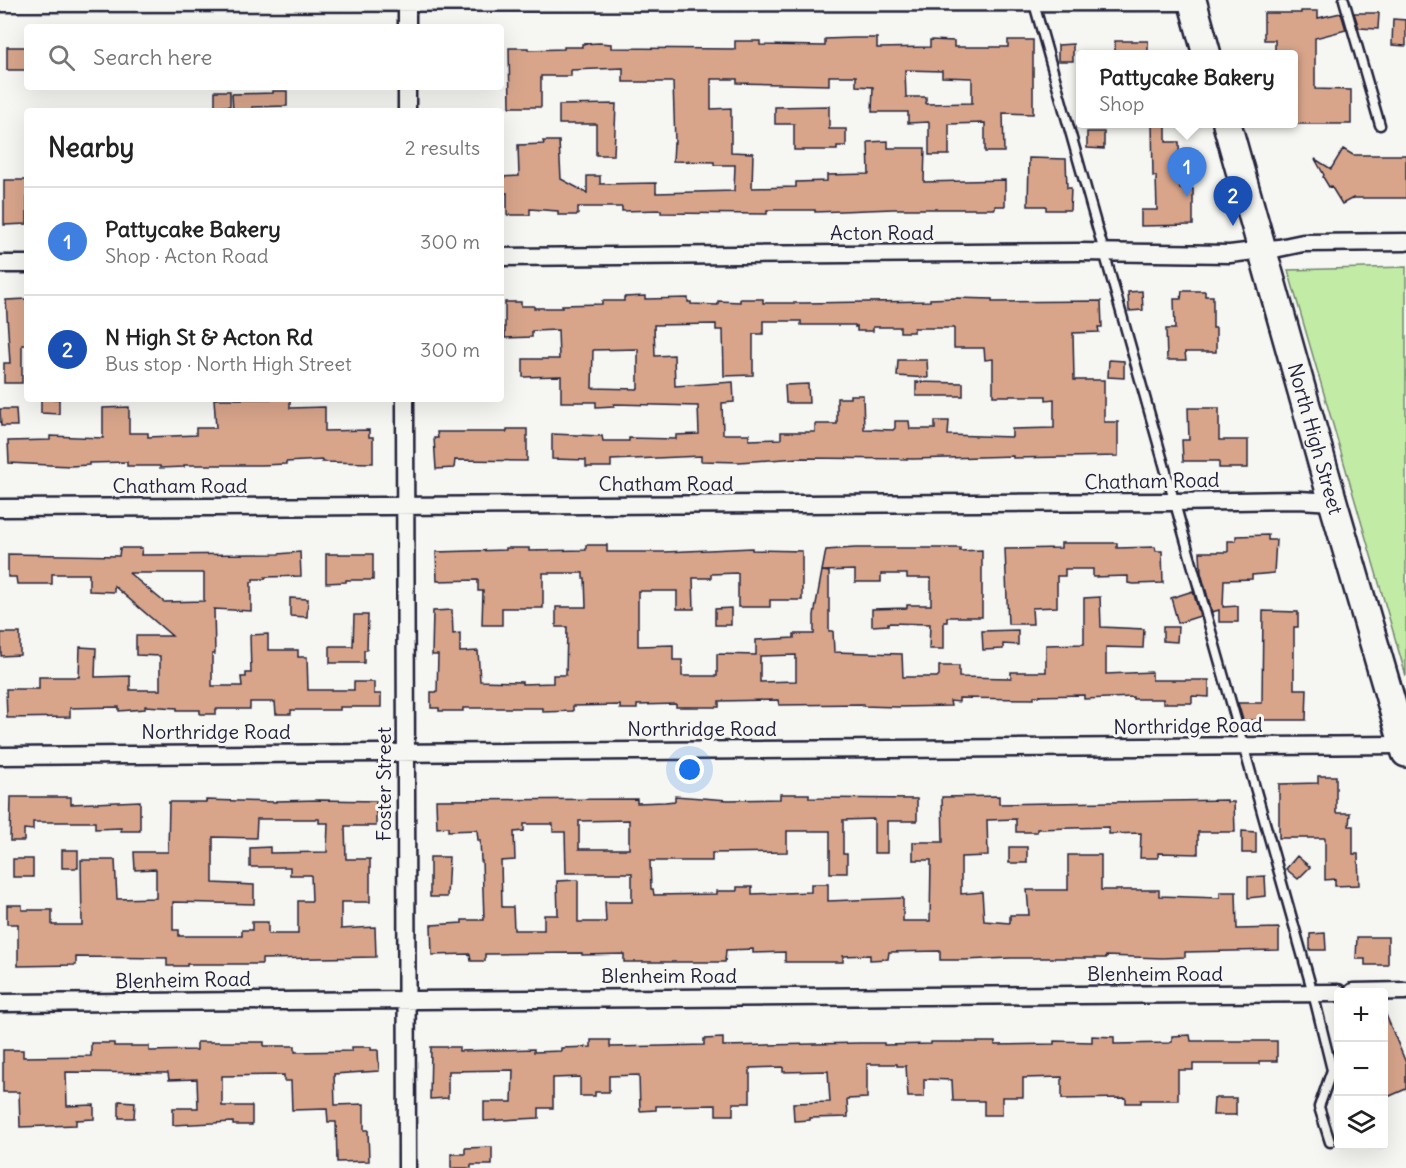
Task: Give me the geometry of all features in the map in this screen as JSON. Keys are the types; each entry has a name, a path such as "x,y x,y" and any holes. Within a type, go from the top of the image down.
{"main road":[{"path":"1192,1 1206,50"},
{"name":"North High Street","path":"1228,128 1405,749"}],"street":[{"path":"407,1 407,24"},
{"path":"0,3 1192,1"},
{"path":"407,90 407,108"},
{"name":"Acton Road","path":"504,257 1104,252 1230,254 1303,243 1406,242"},
{"path":"0,264 24,264"},
{"name":"Foster Street","path":"405,402 407,1168"},
{"name":"Chatham Road","path":"0,508 1299,500 1333,502"},
{"name":"Northridge Road","path":"0,756 1243,746 1405,749"},
{"path":"1388,992 1406,992"},
{"name":"Blenheim Road","path":"0,1003 1334,993"}],"lane":[{"path":"1344,0 1380,124"},
{"path":"1033,1 1313,993 1332,1070 1319,1107 1330,1142"}],"green space":[{"path":"1406,267 1406,676 1288,270"}],"building":[{"path":"1301,11 1318,11 1318,18 1341,13 1346,30 1315,38 1315,89 1351,90 1351,124 1298,124 1298,50 1275,50 1275,40 1264,40 1264,13 1301,13"},
{"path":"1354,13 1379,13 1378,29 1359,28"},
{"path":"1393,19 1406,20 1406,46 1392,45"},
{"path":"877,38 877,48 930,47 930,40 954,41 954,47 1008,47 1008,40 1033,40 1033,114 1003,113 1004,152 985,152 985,123 949,124 949,155 929,155 929,122 908,123 908,112 872,112 873,87 856,86 856,76 829,76 829,85 737,83 737,79 711,79 711,109 731,108 731,152 753,153 752,188 796,187 796,182 827,181 827,175 869,174 868,142 888,141 888,148 925,148 924,182 1005,180 1005,206 995,206 995,209 815,212 815,210 767,210 767,214 661,213 661,210 622,211 622,207 578,207 578,215 558,215 558,211 530,209 530,215 507,215 504,177 519,176 518,145 559,141 561,179 587,193 587,176 600,176 600,184 656,183 656,193 734,191 735,165 673,161 675,143 673,82 623,82 623,68 571,70 571,76 541,76 541,107 510,107 509,48 564,49 564,47 582,47 582,44 599,43 611,44 611,48 735,49 735,41 760,41 760,45 825,46 825,39","holes":["905,70 942,71 942,77 972,78 972,103 926,104 926,97 906,97"]},
{"path":"1115,41 1148,41 1148,50 1115,50"},
{"path":"1073,44 1073,61 1058,61 1058,45"},
{"path":"7,47 24,47 24,70 7,70"},
{"path":"215,91 230,91 230,106 215,107"},
{"path":"273,91 287,91 287,106 233,108 232,94 273,93"},
{"path":"616,104 614,155 596,155 596,124 559,124 559,105"},
{"path":"829,106 829,129 846,129 846,146 837,146 837,150 794,150 794,124 775,124 775,107"},
{"path":"1152,128 1166,128 1166,142 1179,142 1180,189 1193,189 1193,225 1141,226 1141,210 1157,210 1156,176 1153,176"},
{"path":"1087,132 1104,132 1104,149 1087,148"},
{"path":"1343,149 1353,155 1406,155 1406,198 1353,198 1342,204 1323,177 1315,159 1331,169"},
{"path":"1029,158 1066,159 1067,188 1071,188 1070,210 1046,210 1046,206 1028,206"},
{"path":"4,180 24,180 24,224 4,225"},
{"path":"1142,291 1143,310 1129,311 1128,292"},
{"path":"1182,291 1205,291 1205,296 1213,296 1216,352 1185,352 1186,360 1167,360 1166,329 1175,329 1174,299 1181,299"},
{"path":"624,297 688,298 691,304 718,305 718,301 740,302 740,299 763,299 763,303 930,301 930,299 955,298 992,299 992,302 1101,301 1102,327 1098,327 1099,332 1073,333 1074,380 1104,380 1104,422 1118,422 1118,456 799,458 739,462 701,461 701,456 611,460 611,467 586,467 586,460 552,459 552,434 602,436 603,441 629,441 629,438 676,439 676,435 699,434 698,406 614,404 614,406 596,407 596,402 561,402 561,376 523,377 523,359 559,359 558,330 532,331 532,337 505,338 505,302 521,302 521,306 534,306 534,308 562,308 562,305 624,301","holes":["763,321 801,321 801,325 855,325 857,331 873,331 873,327 900,327 900,332 914,332 914,328 954,328 954,348 984,348 985,360 993,359 993,396 1046,396 1046,400 1054,399 1054,428 1012,429 1012,437 948,435 949,421 935,421 935,429 910,429 909,421 895,421 893,430 864,429 863,395 850,395 850,398 837,398 837,424 815,424 815,432 781,432 781,439 749,440 749,434 723,434 722,403 734,402 733,382 675,386 674,355 655,356 654,325 716,324 716,330 723,330 724,376 753,375 753,334 763,334","638,349 638,389 592,388 593,350"]},
{"path":"24,299 22,383 4,383 4,363 10,363 6,300"},
{"path":"898,360 927,360 928,378 897,376"},
{"path":"1109,360 1124,361 1124,378 1108,377"},
{"path":"916,382 963,383 963,396 916,396"},
{"path":"808,384 809,403 786,403 785,385"},
{"path":"41,402 59,402 59,414 41,413"},
{"path":"214,402 290,402 290,408 325,407 325,431 369,430 369,437 373,437 373,463 322,462 322,460 286,462 286,464 184,465 184,467 160,468 160,466 127,466 127,462 70,466 9,463 8,441 50,440 50,436 103,438 103,408 129,407 129,433 148,433 148,437 196,435 196,428 216,428"},
{"path":"1188,408 1219,408 1219,440 1248,440 1248,468 1219,468 1219,461 1183,461 1182,440 1189,440"},
{"path":"0,409 16,409 17,426 1,426"},
{"path":"507,429 527,429 527,461 455,460 454,468 436,469 434,438 438,438 437,432 507,432"},
{"path":"1268,535 1268,540 1276,540 1274,573 1252,575 1252,579 1224,580 1223,607 1238,606 1238,622 1219,622 1219,610 1212,612 1201,573 1200,552 1228,552 1228,541 1236,541 1236,536"},
{"path":"1061,543 1117,543 1117,548 1155,547 1156,551 1162,551 1163,583 1134,584 1128,583 1128,576 1093,577 1093,569 1065,569 1065,576 1057,576 1057,607 1032,608 1033,624 1008,624 1005,549 1061,548"},
{"path":"586,545 607,545 607,552 752,548 752,550 802,551 802,600 770,600 770,607 738,607 738,573 711,574 711,578 693,578 694,609 677,609 677,591 638,591 638,646 673,645 673,660 682,660 682,676 717,676 717,654 756,655 756,640 794,638 794,634 814,634 814,615 822,571 829,572 829,631 833,631 834,652 902,654 903,677 937,677 939,666 959,666 959,677 1011,678 1011,672 1046,672 1046,645 1084,644 1084,598 1100,597 1101,627 1144,629 1143,648 1106,647 1106,674 1152,672 1152,680 1209,680 1209,697 1192,696 1192,703 1163,703 1163,699 1133,699 1133,697 1084,699 1084,695 1034,696 1034,699 959,698 959,702 950,701 951,706 779,705 778,700 719,701 719,707 676,707 676,704 637,705 637,709 620,709 620,705 573,706 573,711 543,712 543,708 463,708 463,711 439,711 439,708 431,708 431,692 437,692 438,655 432,655 433,611 452,610 453,634 460,633 460,652 478,651 480,681 522,682 522,684 553,683 553,675 566,675 567,627 556,627 556,607 586,607 583,573 543,573 543,608 502,608 502,625 482,625 483,591 478,591 478,580 437,581 436,552 506,550 506,548 529,548 529,551 586,550","holes":["796,655 796,681 760,682 760,656"]},
{"path":"120,548 142,548 141,555 300,552 301,576 253,579 251,582 251,611 214,609 215,654 212,654 212,686 242,686 241,677 246,677 246,673 251,673 250,635 268,634 268,650 298,650 298,657 307,657 308,690 354,690 354,682 374,682 374,694 381,694 381,707 291,710 291,714 276,714 275,702 250,702 250,709 216,709 216,714 200,714 200,710 145,706 145,709 119,711 119,707 70,708 70,717 7,718 6,689 39,689 39,677 79,677 80,647 96,648 95,677 130,676 130,690 160,690 160,656 136,655 136,636 172,636 114,586 114,592 89,591 89,574 52,574 52,584 17,584 16,577 8,577 8,554 119,556","holes":["129,573 204,573 204,601 164,602"]},
{"path":"855,548 982,550 982,617 947,617 947,622 944,622 944,649 929,649 930,624 888,623 888,625 872,626 872,609 931,605 931,578 907,578 907,574 881,574 881,582 855,582 855,570 822,571 826,550"},
{"path":"326,554 373,554 373,580 326,583"},
{"path":"1193,591 1200,616 1178,623 1171,598"},
{"path":"290,598 308,599 307,617 290,616"},
{"path":"731,608 731,625 715,625 715,609"},
{"path":"1263,611 1298,612 1298,627 1294,627 1294,689 1307,689 1306,720 1243,720 1238,703 1262,703"},
{"path":"354,615 368,615 367,650 364,650 364,663 330,663 330,646 353,646"},
{"path":"1163,627 1178,627 1177,642 1163,641"},
{"path":"1018,630 1018,645 1003,644 1003,649 983,650 982,631"},
{"path":"1,633 20,633 20,655 1,656"},
{"path":"1318,776 1336,776 1336,813 1350,813 1349,826 1353,826 1353,854 1358,854 1359,885 1335,886 1335,879 1325,880 1325,838 1279,838 1279,784 1318,783"},
{"path":"780,794 809,794 809,798 917,799 917,821 887,821 887,853 874,853 874,819 843,820 843,854 847,854 847,873 830,873 830,831 787,831 787,852 712,853 712,861 650,861 651,889 654,895 717,894 717,891 737,891 737,887 752,887 752,894 811,892 811,884 828,884 828,901 903,898 903,921 930,921 931,860 913,860 913,842 943,842 942,797 999,796 999,804 1227,800 1227,802 1234,802 1235,832 1198,832 1198,854 1158,853 1158,858 1140,858 1141,833 1109,834 1109,827 1037,829 1037,832 1016,832 1016,819 987,820 988,856 961,857 961,894 982,892 984,921 1010,923 1010,915 1029,915 1027,890 1068,890 1068,855 1101,855 1101,890 1159,890 1159,896 1220,898 1220,892 1236,892 1237,929 1279,928 1279,950 1185,952 1185,957 1162,958 1106,956 1106,958 964,960 940,960 940,951 889,952 888,959 870,960 870,955 843,956 843,962 785,962 785,952 753,953 753,949 726,950 725,962 624,962 624,954 485,954 485,961 471,961 470,954 432,955 431,925 462,923 462,920 484,920 482,861 477,830 448,831 448,827 437,828 436,800 637,799 637,803 675,801 675,796 728,800 780,799","holes":["629,820 629,849 579,849 579,821","524,824 553,824 553,832 565,832 566,873 632,873 632,902 605,902 606,922 578,922 578,880 557,881 558,915 544,915 544,930 514,930 513,907 502,907 501,861 515,860 514,832 524,831"]},
{"path":"11,797 71,797 71,804 140,801 140,831 121,831 121,828 95,829 95,822 33,822 33,830 24,829 24,841 10,841"},
{"path":"206,800 376,801 376,826 345,826 346,859 370,859 370,902 341,902 341,929 375,927 376,957 262,959 262,964 167,966 167,958 76,957 76,965 18,966 18,924 7,924 7,905 22,905 22,910 52,910 52,925 82,925 81,860 115,860 117,899 156,898 156,869 135,870 134,852 168,852 169,802 206,802","holes":["257,819 319,819 319,823 328,823 327,852 270,853 270,847 250,848 250,867 290,867 290,875 311,875 312,901 298,901 298,934 268,934 268,922 252,922 252,930 242,930 242,936 179,936 179,930 173,930 173,902 254,904 254,885 213,883 213,837 256,838"]},
{"path":"1242,831 1256,832 1256,853 1242,853"},
{"path":"1009,847 1027,847 1027,863 1009,863"},
{"path":"62,850 78,850 78,868 62,868"},
{"path":"1297,856 1310,867 1298,879 1286,869"},
{"path":"430,857 449,857 447,897 430,897"},
{"path":"13,859 33,859 33,877 13,877"},
{"path":"1265,876 1266,896 1248,898 1248,877"},
{"path":"1325,933 1326,950 1310,950 1310,934"},
{"path":"1357,937 1388,937 1388,965 1365,965 1365,959 1356,959"},
{"path":"1388,1020 1406,1063 1406,1089 1388,1097"},
{"path":"1190,1035 1191,1041 1277,1041 1277,1061 1259,1061 1259,1064 1193,1064 1193,1070 1178,1070 1178,1100 1141,1100 1141,1103 1126,1103 1126,1098 1062,1099 1062,1077 1023,1078 1023,1097 1002,1097 1002,1115 984,1115 984,1101 953,1101 952,1080 924,1079 924,1097 908,1097 906,1066 897,1066 897,1064 867,1064 867,1098 847,1099 848,1117 810,1118 810,1120 794,1121 793,1103 830,1102 828,1071 783,1072 783,1067 750,1068 750,1103 733,1103 733,1115 716,1115 716,1105 656,1106 656,1110 640,1111 639,1075 609,1076 609,1092 595,1092 595,1096 580,1096 580,1077 553,1078 553,1108 539,1108 539,1118 484,1121 484,1102 512,1102 513,1070 449,1071 448,1098 430,1099 431,1047 459,1047 459,1051 534,1049 534,1052 591,1047 591,1040 610,1040 610,1047 704,1045 704,1039 723,1038 723,1046 860,1043 884,1043 884,1045 931,1044 931,1042 995,1042 995,1045 1054,1044 1054,1041 1092,1042 1092,1036 1114,1037 1114,1044 1169,1043 1172,1042 1172,1036"},
{"path":"197,1042 264,1042 264,1046 295,1046 295,1052 352,1051 352,1047 371,1047 371,1050 378,1050 379,1071 334,1074 335,1105 364,1104 364,1130 368,1130 369,1161 337,1162 336,1122 328,1122 327,1109 292,1110 291,1081 284,1081 284,1075 222,1076 222,1106 252,1106 252,1125 233,1125 233,1122 173,1125 173,1108 198,1108 197,1079 169,1080 168,1073 66,1072 67,1106 94,1105 94,1119 76,1120 76,1125 20,1127 19,1092 3,1092 3,1050 23,1050 23,1057 91,1056 91,1043 114,1043 114,1046 149,1046 149,1051 197,1050"},
{"path":"1214,1098 1236,1098 1236,1115 1213,1115"},
{"path":"119,1101 135,1102 134,1118 119,1118"},
{"path":"492,1147 492,1165 451,1168 451,1154 465,1154 465,1148"}],"place":[{"name":"Pattycake Bakery","path":"1187,197"},
{"name":"N High St & Acton Rd","path":"1233,226"}]}
